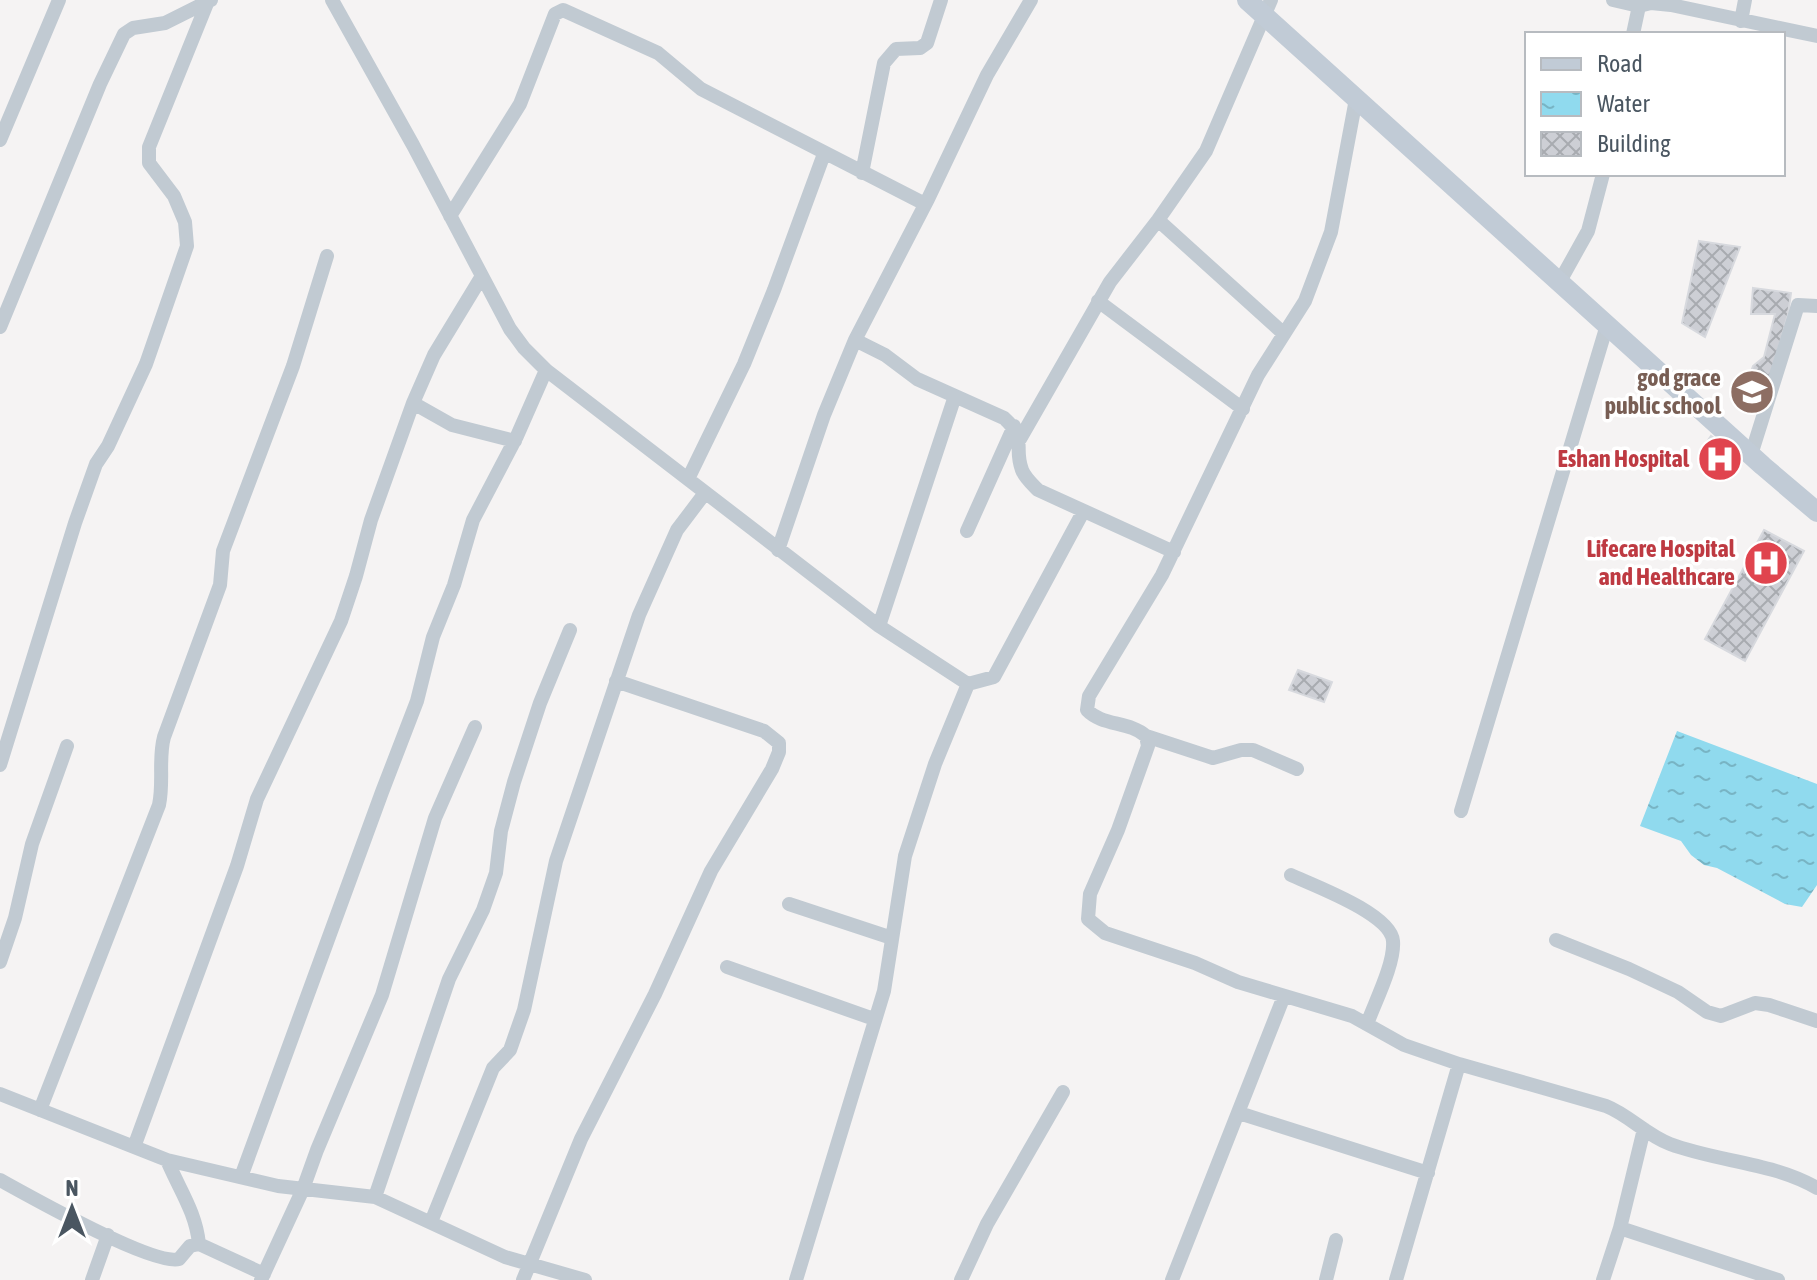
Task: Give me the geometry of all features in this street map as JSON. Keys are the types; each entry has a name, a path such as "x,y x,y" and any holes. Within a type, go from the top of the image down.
{"main road":[{"path":"1247,0 1268,8 1356,99 1817,512"}],"street":[{"path":"0,140 59,0"},
{"path":"332,0 510,329 546,370 879,626 968,684 994,677 1083,512"},
{"path":"862,173 884,63 896,49 920,48 927,43 941,0"},
{"path":"778,550 824,415 855,340 987,75 1031,0"},
{"path":"1613,0 1639,6 1661,3 1732,25 1817,36"},
{"path":"1732,25 1745,0"},
{"path":"0,327 100,84 124,34 133,28 165,23 209,1"},
{"path":"0,765 96,464 108,446 146,364 187,246 185,222 174,196 149,163 149,147 209,1"},
{"path":"1633,32 1639,6"},
{"path":"967,531 1017,433 1098,301 1206,151 1268,8"},
{"path":"450,216 520,104 555,14 563,10 658,53 701,89 925,204"},
{"path":"1297,769 1253,750 1213,758 1146,736 1137,728 1102,719 1087,710 1089,696 1174,552 1258,375 1305,301 1331,232 1356,99"},
{"path":"688,479 744,364 824,154"},
{"path":"1559,283 1588,231 1602,176"},
{"path":"1158,220 1283,333"},
{"path":"40,1110 159,805 164,737 220,585 223,551 293,366 327,256"},
{"path":"134,1147 237,866 257,799 341,621 371,520 413,403 434,355 482,276"},
{"path":"1098,301 1243,409"},
{"path":"1751,455 1798,305 1817,306"},
{"path":"1461,811 1607,325"},
{"path":"855,340 885,355 917,379 1004,418 1017,433 1020,467 1024,475 1049,496 1174,552"},
{"path":"241,1177 405,735 433,637 454,585 473,520 515,441 546,370"},
{"path":"879,626 955,396"},
{"path":"413,403 452,425 515,441"},
{"path":"431,1222 493,1068 510,1050 524,1010 556,861 639,615 677,530 705,493"},
{"path":"375,1197 449,979 483,910 496,873 501,831 514,782 540,703 570,630"},
{"path":"523,1280 581,1139 655,994 711,871 779,752 779,743 764,731 616,681"},
{"path":"796,1280 884,991 905,856 935,764 968,684"},
{"path":"0,1180 134,1249 172,1261 179,1259 190,1246 199,1244 263,1277 303,1189 382,995 435,818 475,727"},
{"path":"1146,736 1148,746 1090,894 1088,919 1105,933 1195,963 1238,982 1352,1016 1404,1045 1459,1064 1606,1106 1670,1144 1784,1172 1817,1188"},
{"path":"0,962 15,918 32,844 67,746"},
{"path":"1291,875 1375,915 1389,928 1393,940 1391,957 1367,1024"},
{"path":"789,904 892,938"},
{"path":"1556,940 1678,992 1707,1012 1721,1016 1755,1003 1817,1021"},
{"path":"727,967 874,1019"},
{"path":"1172,1280 1284,996"},
{"path":"1396,1280 1459,1064"},
{"path":"961,1280 987,1224 1063,1092"},
{"path":"1,1100 40,1110 167,1160 303,1189 375,1197 505,1257 585,1280"},
{"path":"1239,1113 1428,1173"},
{"path":"1603,1280 1620,1228 1644,1129"},
{"path":"167,1160 182,1194 190,1204 199,1244"},
{"path":"1620,1228 1778,1280"},
{"path":"92,1280 108,1235"},
{"path":"1326,1280 1336,1240"}],"water":[{"path":"1677,731 1817,784 1817,885 1802,907 1785,904 1717,868 1704,865 1691,855 1681,841 1640,826"}],"building":[{"path":"1699,241 1740,247 1705,337 1682,323"},
{"path":"1753,288 1791,293 1761,411 1741,401 1753,366 1764,357 1775,314 1751,314"},
{"path":"1711,436 1742,459 1730,476 1699,453"},
{"path":"1764,530 1804,551 1745,661 1705,639"},
{"path":"1298,670 1332,682 1324,702 1289,690"}],"place":[{"name":"god grace public school","path":"1752,392"},
{"name":"Eshan Hospital","path":"1720,459"},
{"name":"Lifecare Hospital and Healthcare","path":"1766,563"}]}
